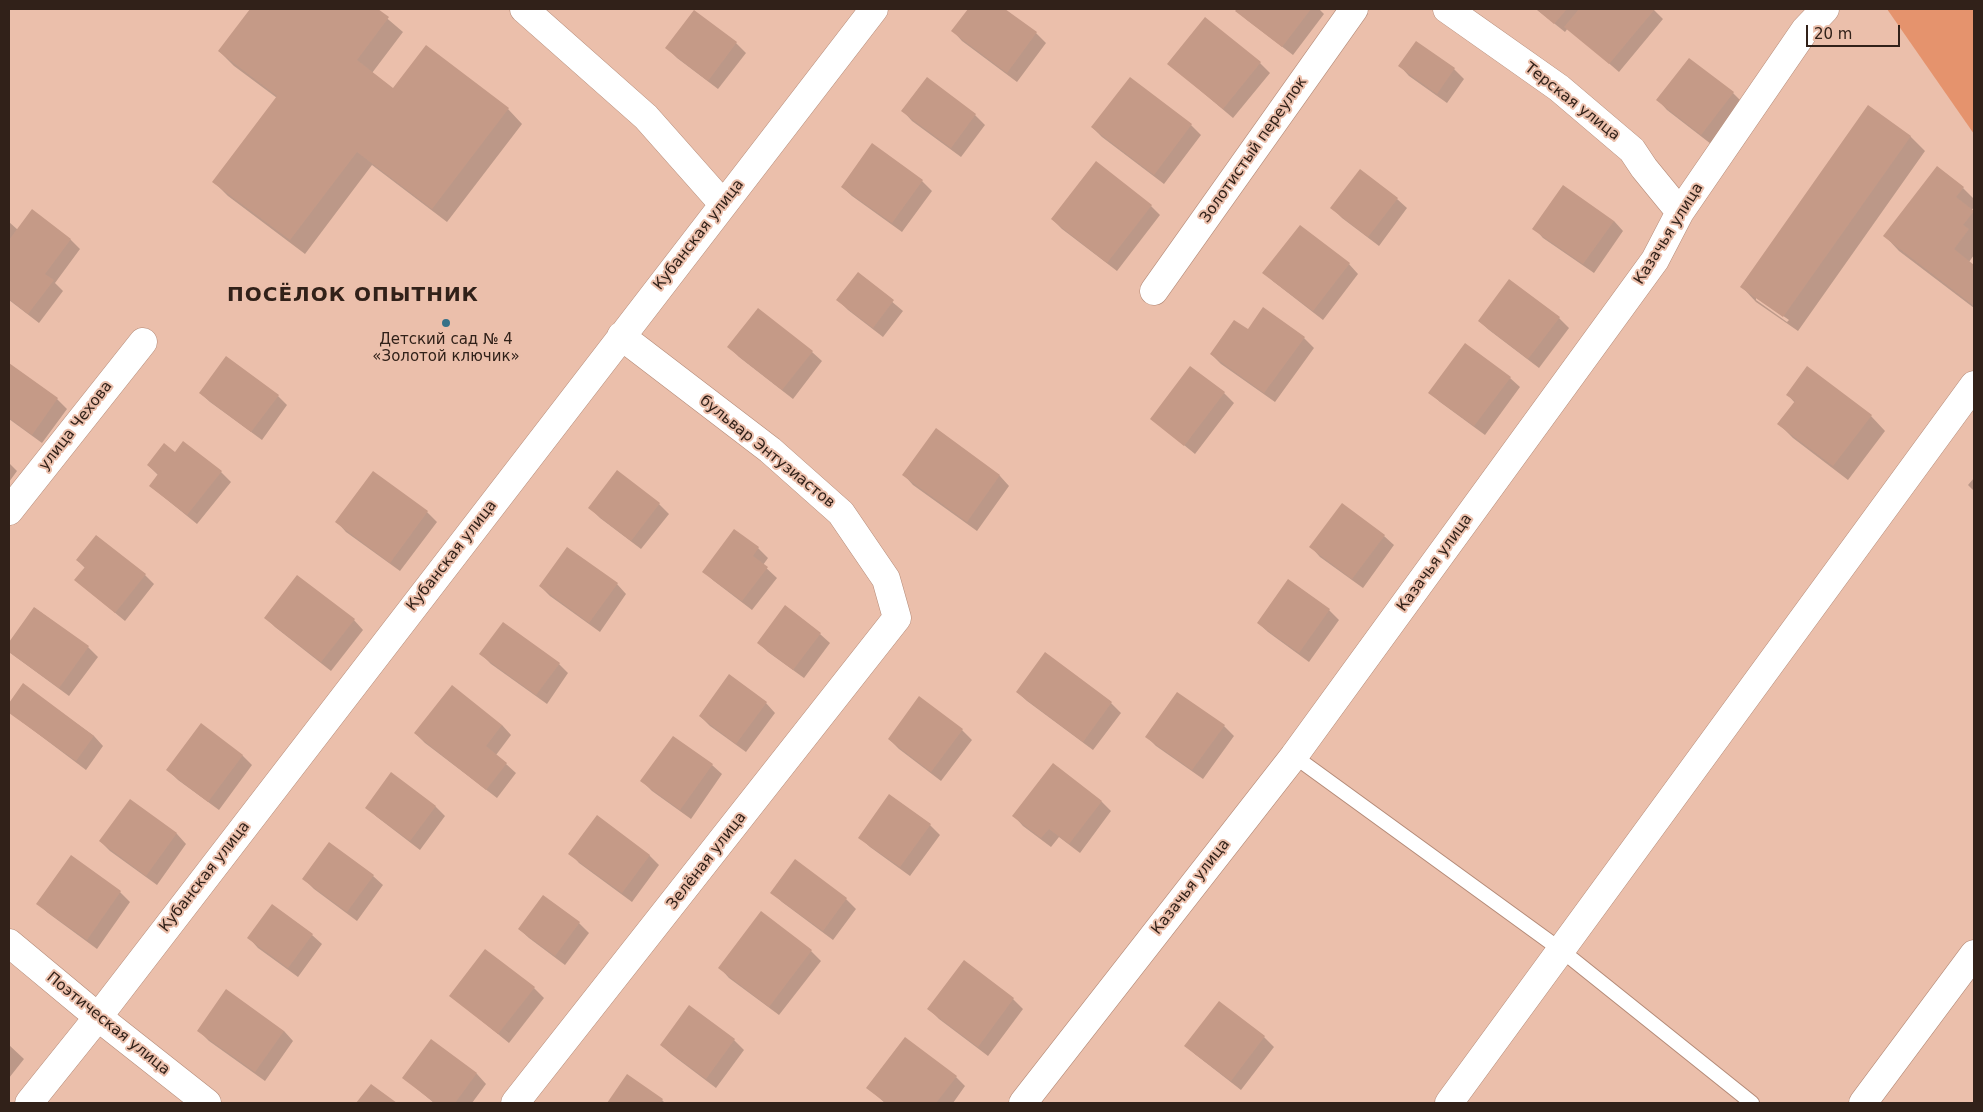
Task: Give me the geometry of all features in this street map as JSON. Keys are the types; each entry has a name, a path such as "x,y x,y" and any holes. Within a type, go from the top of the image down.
{"street":[{"path":"524,9 646,117 723,204"},
{"name":"Кубанская улица","path":"29,1103 98,1017 874,9"},
{"name":"Золотистый переулок","path":"1154,291 1354,9"},
{"name":"Терская улица","path":"1447,9 1559,88 1632,150 1644,168 1680,212"},
{"name":"Казачья улица","path":"1023,1103 1294,756 1655,260 1680,212 1805,30 1825,9"},
{"name":"бульвар Энтузиастов","path":"621,336 770,450 841,513 886,579 897,618"},
{"name":"улица Чехова","path":"9,511 142,342"},
{"path":"1449,1103 1974,385"},
{"name":"Зелёная улица","path":"515,1103 897,618"},
{"name":"Поэтическая улица","path":"9,944 207,1103"},
{"path":"1863,1103 1974,954"}],"lane":[{"path":"1294,756 1561,950 1752,1103"}],"shaded area":[{"path":"1887,9 1974,9 1974,134"}],"building":[{"path":"250,9 378,9 389,17 357,60 393,88 426,45 509,108 432,209 357,152 290,240 212,182 277,96 218,51"},
{"path":"968,9 1005,9 1037,32 1007,73 951,31"},
{"path":"1237,9 1311,9 1282,47 1235,11"},
{"path":"1536,9 1567,9 1554,24"},
{"path":"1579,9 1655,9 1609,64 1564,27"},
{"path":"694,10 737,42 708,81 665,48"},
{"path":"1205,17 1261,62 1223,109 1167,64"},
{"path":"1416,41 1455,68 1437,94 1398,66"},
{"path":"1689,58 1734,92 1701,135 1656,100"},
{"path":"927,77 976,114 951,148 901,111"},
{"path":"1130,77 1192,124 1154,175 1091,127"},
{"path":"1868,105 1911,136 1783,317 1740,287"},
{"path":"872,143 923,180 892,223 841,187"},
{"path":"1096,161 1152,205 1107,263 1051,219"},
{"path":"1937,166 1964,187 1956,197 1974,211 1963,225 1969,229 1954,249 1974,265 1974,306 1883,236"},
{"path":"1360,169 1398,198 1368,237 1330,208"},
{"path":"1563,185 1614,221 1583,264 1532,229"},
{"path":"32,209 71,239 45,274 54,280 28,314 9,299 9,240"},
{"path":"1300,225 1350,263 1313,311 1262,273"},
{"path":"858,272 894,300 873,328 836,300"},
{"path":"1509,279 1560,317 1528,359 1478,321"},
{"path":"1263,307 1305,337 1264,393 1210,354 1234,320 1248,329"},
{"path":"758,308 813,351 782,390 727,347"},
{"path":"1465,343 1511,377 1474,426 1428,393"},
{"path":"226,356 279,395 251,432 199,393"},
{"path":"9,363 58,398 32,435 9,418"},
{"path":"1190,366 1225,392 1184,446 1150,419"},
{"path":"1807,366 1872,415 1833,466 1777,424 1795,401 1786,395"},
{"path":"936,428 1000,475 967,522 902,475"},
{"path":"183,441 222,471 187,515 149,486 158,474 147,465 164,443 175,452"},
{"path":"617,470 660,503 631,541 588,508"},
{"path":"373,471 428,511 390,563 335,522"},
{"path":"1342,503 1385,535 1352,579 1309,547"},
{"path":"734,529 759,547 753,556 768,567 742,601 702,572"},
{"path":"96,535 146,574 115,613 74,580 85,567 76,560"},
{"path":"567,547 618,583 589,623 539,586"},
{"path":"297,575 355,619 321,662 264,618"},
{"path":"1288,579 1330,609 1299,653 1257,623"},
{"path":"785,605 821,633 793,670 757,643"},
{"path":"34,607 89,646 59,688 9,652 9,642"},
{"path":"503,622 560,663 536,695 479,654"},
{"path":"1045,652 1112,702 1083,742 1016,692"},
{"path":"729,674 767,702 736,744 699,716"},
{"path":"23,683 94,736 76,761 9,713 9,703"},
{"path":"452,685 502,725 486,746 507,763 486,790 414,733"},
{"path":"1177,692 1225,725 1192,770 1145,737"},
{"path":"919,696 963,729 931,772 888,739"},
{"path":"201,723 243,755 208,802 166,770"},
{"path":"673,736 713,764 680,810 640,781"},
{"path":"1053,763 1102,801 1069,844 1049,829 1041,838 1012,816"},
{"path":"391,772 436,806 410,841 365,808"},
{"path":"889,794 931,824 900,867 858,838"},
{"path":"130,799 177,833 146,876 99,841"},
{"path":"597,815 650,855 622,893 568,854"},
{"path":"329,842 374,875 347,912 302,879"},
{"path":"71,855 121,891 87,940 36,904"},
{"path":"795,859 847,898 823,931 770,893"},
{"path":"543,895 580,922 555,956 518,929"},
{"path":"272,904 313,934 288,968 247,938"},
{"path":"761,911 812,950 769,1007 718,968"},
{"path":"485,949 535,987 498,1034 449,996"},
{"path":"964,960 1014,998 978,1047 927,1009"},
{"path":"226,989 284,1031 255,1072 197,1031"},
{"path":"1219,1001 1265,1036 1231,1081 1184,1046"},
{"path":"689,1005 735,1039 706,1079 660,1045"},
{"path":"905,1037 957,1076 936,1103 886,1103 866,1088"},
{"path":"431,1039 477,1073 455,1103 435,1103 402,1078"},
{"path":"627,1074 663,1099 660,1103 607,1103"},
{"path":"371,1084 397,1103 356,1103"}],"place":[{"name":"Детский сад № 4 «Золотой ключик»","path":"446,323"}],"district":[{"name":"ПОСЁЛОК ОПЫТНИК","path":"353,296"}]}
